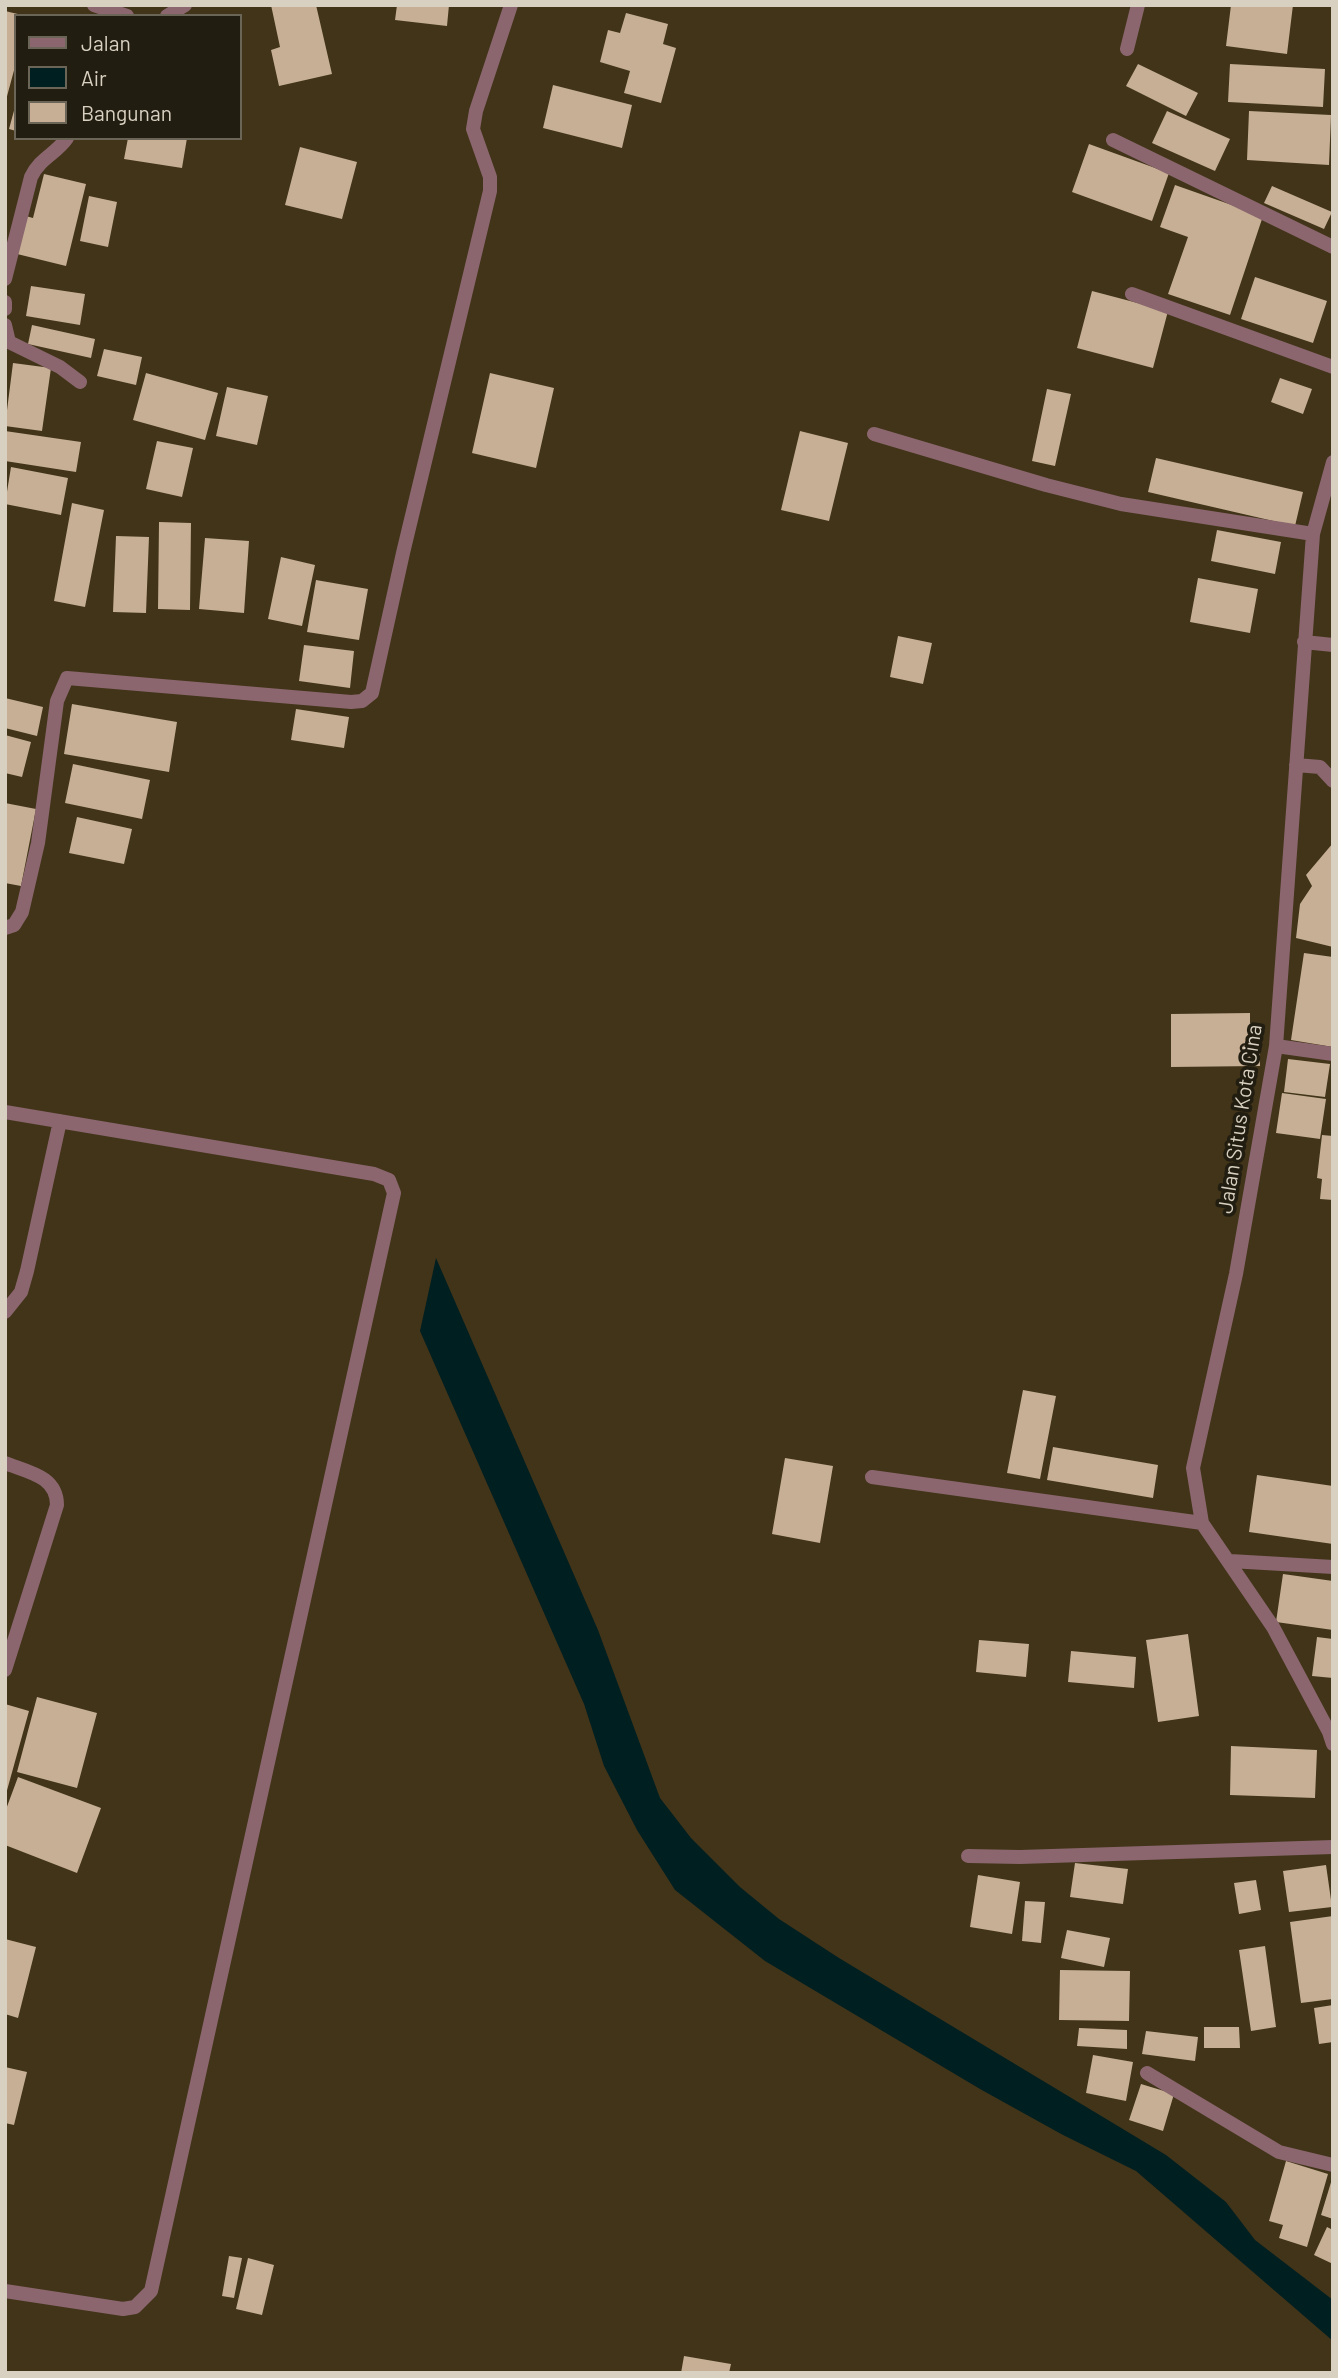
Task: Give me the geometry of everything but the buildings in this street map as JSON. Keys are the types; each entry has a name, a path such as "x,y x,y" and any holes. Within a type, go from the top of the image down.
{"street":[{"path":"94,5 117,14"},
{"path":"5,928 14,925 18,920 27,889 38,843 57,701 66,678 351,702 362,701 372,693 490,191 490,177 473,129 476,111 511,5"},
{"path":"1127,49 1138,5"},
{"path":"1113,139 1333,247"},
{"path":"5,279 36,166 66,140"},
{"path":"1132,294 1333,367"},
{"path":"5,302 5,309"},
{"path":"5,325 9,342 60,367 80,382"},
{"path":"874,434 1121,505 1312,534"},
{"name":"Jalan Situs Kota Cina","path":"1333,462 1312,534 1276,1046 1236,1274 1193,1468 1202,1523 1273,1627 1333,1744"},
{"path":"1304,642 1333,645"},
{"path":"1296,765 1320,767 1333,781"},
{"path":"1276,1046 1333,1054"},
{"path":"5,1112 374,1174 388,1180 394,1194 151,2291 135,2307 123,2309 5,2291"},
{"path":"5,1312 21,1292 60,1121"},
{"path":"5,1463 48,1481 54,1488 57,1505 5,1670"},
{"path":"873,1477 1202,1523"},
{"path":"1230,1561 1333,1567"},
{"path":"968,1856 1020,1857 1333,1847"},
{"path":"1147,2073 1279,2152 1333,2165"}],"water":[{"path":"436,1258 598,1630 660,1798 691,1838 740,1887 779,1919 1166,2155 1226,2202 1255,2240 1333,2300 1333,2341 1136,2171 980,2089 765,1961 675,1890 637,1830 604,1766 584,1704 420,1331"}]}
